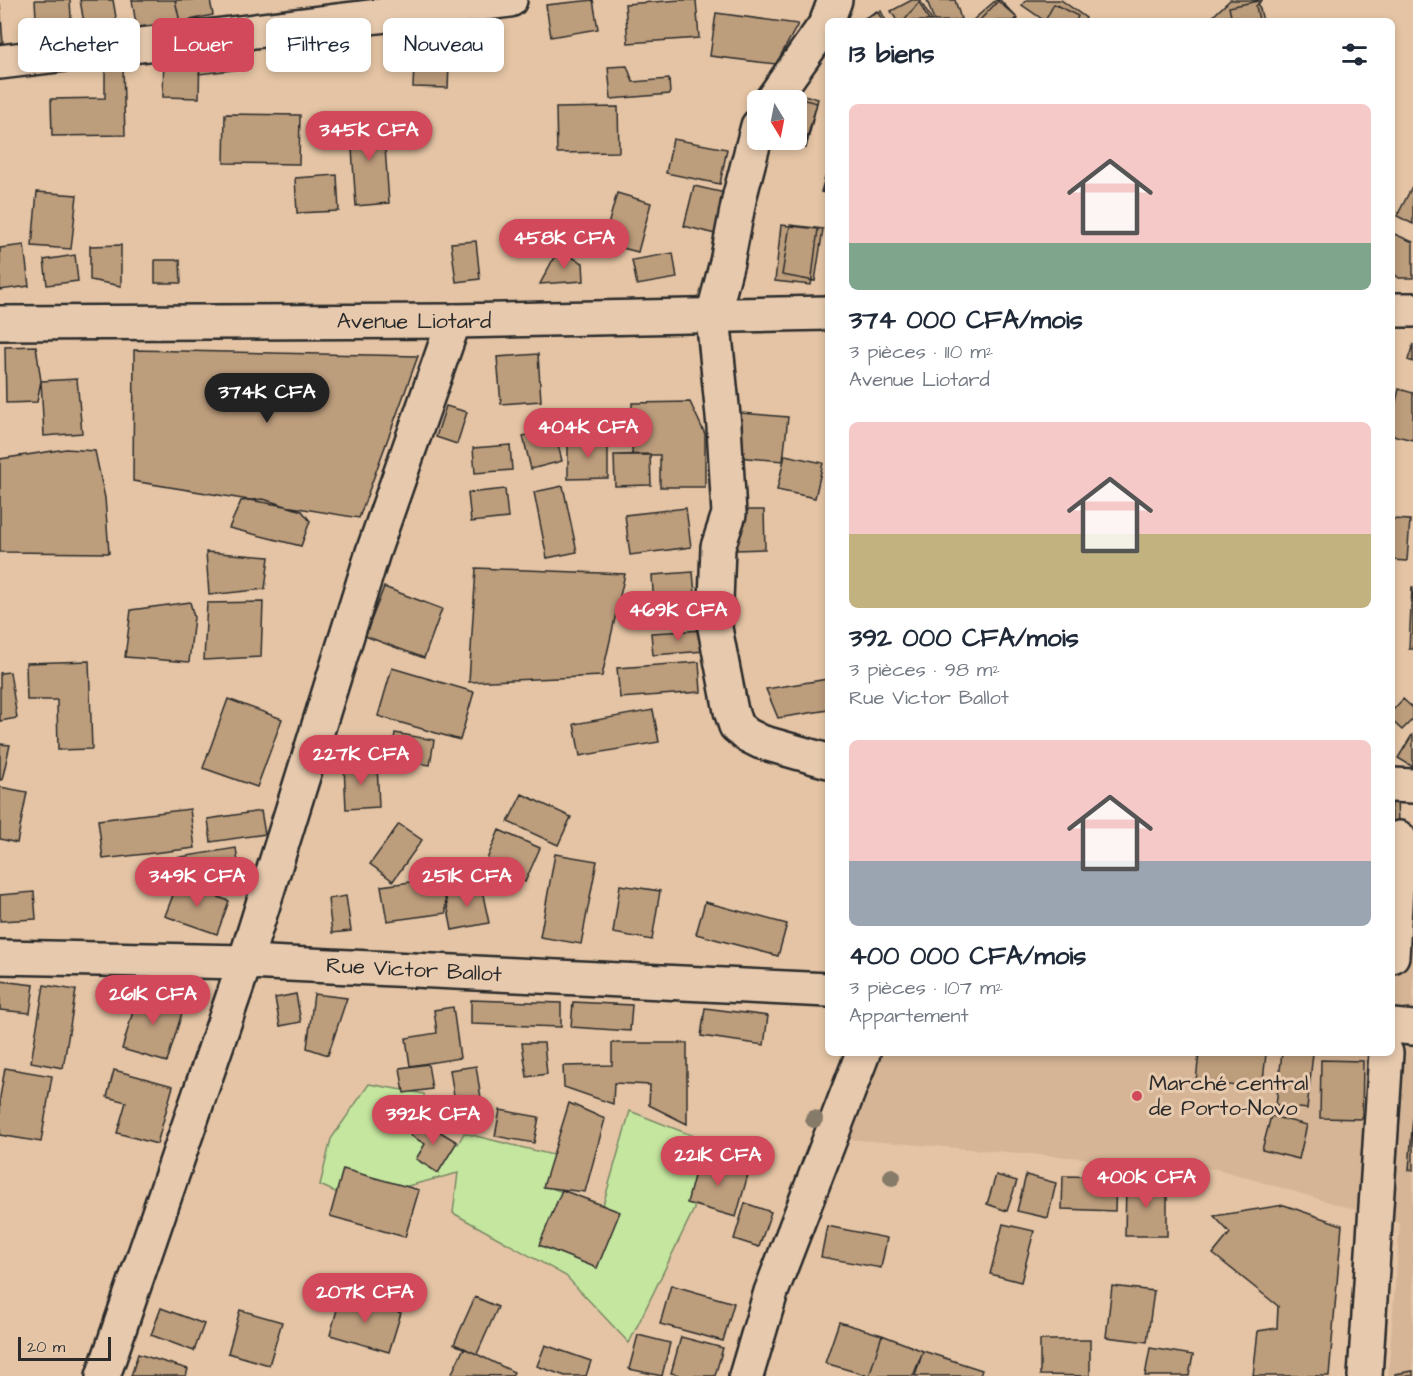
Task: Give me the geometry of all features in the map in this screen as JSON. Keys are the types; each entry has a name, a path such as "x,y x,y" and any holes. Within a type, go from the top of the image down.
{"street":[{"path":"0,62 510,0"},
{"path":"828,18 835,0"},
{"path":"779,90 825,25"},
{"path":"752,150 727,262 712,316 724,426 729,514 718,547 715,628 736,726 761,742 825,760"},
{"path":"1395,310 1413,310"},
{"name":"Avenue Liotard","path":"0,323 454,321 825,313"},
{"path":"103,1376 245,962 374,552 454,321"},
{"path":"1395,785 1413,786"},
{"path":"1395,917 1401,839"},
{"name":"Rue Victor Ballot","path":"0,957 245,962 825,990"},
{"path":"1395,1026 1413,1028"},
{"path":"746,1376 771,1293 862,1056"},
{"path":"1365,1376 1386,1056"}],"shaded area":[{"name":"Marché central de Porto-Novo","path":"1395,827 1413,829 1413,1376 1388,1376 1400,1223 1217,1169 846,1139 876,1056 1395,1056"}],"green space":[{"path":"369,1084 424,1094 429,1138 458,1144 464,1133 557,1156 554,1189 603,1205 630,1111 696,1137 694,1209 629,1343 566,1276 453,1213 458,1173 353,1200 320,1185 331,1139"}],"building":[{"path":"35,0 70,0 71,18 36,18"},
{"path":"80,0 113,0 116,18 83,18"},
{"path":"132,0 175,0 179,18 152,18 152,27 140,29 140,18 135,18"},
{"path":"175,0 210,0 213,15 179,18"},
{"path":"593,0 598,29 551,37 546,5"},
{"path":"696,0 699,38 628,43 625,4"},
{"path":"912,0 920,0 930,18 895,18 891,11"},
{"path":"927,0 955,0 961,18 933,18"},
{"path":"996,0 1000,0 1017,18 975,18"},
{"path":"1026,0 1061,0 1086,18 1041,18 1022,5"},
{"path":"1230,0 1262,0 1256,6 1259,18 1211,18"},
{"path":"998,1 1017,18 982,18"},
{"path":"1258,1 1262,18 1231,18 1229,7"},
{"path":"919,2 927,18 906,18"},
{"path":"0,4 3,43 0,44"},
{"path":"1054,4 1078,16 1077,18 1047,18"},
{"path":"877,11 881,18 864,18"},
{"path":"881,11 884,18 866,18"},
{"path":"716,13 798,24 776,64 710,56"},
{"path":"627,66 633,82 669,79 670,94 611,99 608,67"},
{"path":"105,72 123,72 125,135 52,136 51,99 105,98"},
{"path":"164,72 200,72 199,98 163,97"},
{"path":"414,72 449,72 448,88 413,87"},
{"path":"807,96 818,99 807,138"},
{"path":"807,100 817,103 807,144"},
{"path":"618,107 619,152 557,153 556,108"},
{"path":"225,114 300,115 299,164 224,163"},
{"path":"383,119 389,203 356,206 350,121"},
{"path":"673,139 727,149 720,184 666,173"},
{"path":"337,175 339,211 297,213 295,178"},
{"path":"825,178 825,193 821,192"},
{"path":"1413,185 1413,224 1397,216"},
{"path":"694,186 725,193 715,234 684,226"},
{"path":"37,192 77,195 71,249 32,246"},
{"path":"617,193 651,203 638,252 603,243"},
{"path":"781,225 818,229 811,285 775,281"},
{"path":"790,225 823,229 815,281 782,275"},
{"path":"1395,234 1413,242 1413,278 1399,278 1395,275"},
{"path":"476,241 480,279 456,282 451,243"},
{"path":"24,245 29,286 0,290 0,248"},
{"path":"121,245 121,286 90,280 90,246"},
{"path":"558,250 583,263 584,281 540,284"},
{"path":"673,253 677,278 637,285 632,260"},
{"path":"75,255 78,281 47,285 44,260"},
{"path":"155,260 180,260 181,283 155,283"},
{"path":"1413,344 1413,362 1408,360"},
{"path":"36,346 41,381 37,402 6,403 5,347"},
{"path":"134,350 418,356 359,518 133,481"},
{"path":"538,354 541,401 501,404 497,357"},
{"path":"77,379 82,433 44,436 41,381"},
{"path":"1399,389 1413,393 1413,440 1395,436 1395,406"},
{"path":"690,402 705,434 705,487 660,487 660,455 632,455 632,403"},
{"path":"446,406 467,412 457,444 436,437"},
{"path":"741,413 788,417 783,461 737,457"},
{"path":"554,428 562,461 531,469 523,436"},
{"path":"608,440 608,478 568,479 568,441"},
{"path":"510,445 512,470 475,473 473,448"},
{"path":"66,449 95,451 105,498 109,553 0,552 0,459"},
{"path":"650,454 651,485 615,486 614,455"},
{"path":"785,455 823,463 815,498 777,490"},
{"path":"563,486 577,552 547,558 534,492"},
{"path":"505,489 508,518 471,522 468,493"},
{"path":"263,499 302,511 310,521 301,546 229,528 241,501"},
{"path":"686,508 691,547 630,555 625,515"},
{"path":"736,510 764,510 765,549 736,550"},
{"path":"1395,519 1410,520 1407,561 1395,560"},
{"path":"206,552 269,557 265,589 209,595"},
{"path":"476,568 625,574 602,676 469,682"},
{"path":"693,572 696,605 654,608 652,575"},
{"path":"384,587 442,609 424,658 365,636"},
{"path":"1412,587 1413,649 1409,649"},
{"path":"190,602 194,617 189,662 125,657 131,610"},
{"path":"263,602 261,657 204,660 207,603"},
{"path":"704,630 705,651 653,655 651,633"},
{"path":"89,661 92,749 58,750 57,700 27,700 26,663"},
{"path":"699,662 701,692 620,698 617,668"},
{"path":"392,668 474,692 460,740 378,716"},
{"path":"10,672 17,718 0,721 0,673"},
{"path":"825,679 825,710 778,718 766,689"},
{"path":"228,699 282,719 257,787 203,768"},
{"path":"1403,699 1413,708 1413,719 1402,730 1395,724 1395,708"},
{"path":"653,710 659,742 580,756 574,724"},
{"path":"395,733 434,740 430,765 391,759"},
{"path":"1413,736 1413,767 1398,758"},
{"path":"0,744 10,745 2,780 0,780"},
{"path":"377,764 379,807 346,809 344,766"},
{"path":"0,787 27,792 17,843 0,839"},
{"path":"522,794 571,817 558,845 508,822"},
{"path":"1395,797 1397,797 1398,824 1395,824"},
{"path":"190,809 195,848 103,859 98,820"},
{"path":"261,811 265,834 211,842 208,819"},
{"path":"399,824 422,840 393,881 370,864"},
{"path":"499,830 540,848 525,882 485,864"},
{"path":"236,848 240,876 178,882 174,858"},
{"path":"555,854 597,861 581,944 540,937"},
{"path":"441,878 446,913 387,921 381,886"},
{"path":"178,882 229,901 217,934 165,916"},
{"path":"620,885 660,891 652,940 613,933"},
{"path":"481,886 489,923 452,930 445,894"},
{"path":"34,892 36,919 0,921 0,895"},
{"path":"346,896 351,931 332,933 328,899"},
{"path":"705,902 787,924 778,956 696,934"},
{"path":"0,981 34,985 30,1013 0,1010"},
{"path":"44,985 76,990 63,1068 31,1062"},
{"path":"139,991 185,1003 167,1062 122,1049"},
{"path":"296,994 301,1022 280,1026 275,998"},
{"path":"314,994 347,998 328,1055 307,1048"},
{"path":"471,1000 561,1003 561,1027 471,1024"},
{"path":"573,1002 632,1005 630,1031 571,1027"},
{"path":"453,1007 460,1058 410,1066 406,1038 437,1033 434,1010"},
{"path":"705,1008 768,1016 764,1045 701,1036"},
{"path":"522,1043 544,1043 547,1074 527,1077"},
{"path":"612,1043 687,1043 687,1124 649,1105 650,1085 614,1083 613,1104 564,1087 563,1066 612,1065"},
{"path":"1199,1056 1266,1056 1262,1089 1196,1081"},
{"path":"1282,1056 1313,1056 1307,1109 1276,1105"},
{"path":"1321,1060 1363,1061 1362,1119 1320,1118"},
{"path":"428,1064 432,1089 404,1093 400,1068"},
{"path":"476,1066 485,1124 459,1128 450,1070"},
{"path":"5,1068 52,1076 41,1142 0,1135 0,1097"},
{"path":"114,1070 173,1086 157,1144 117,1133 126,1102 107,1097"},
{"path":"569,1103 605,1119 585,1192 543,1187"},
{"path":"500,1110 539,1117 534,1143 495,1136"},
{"path":"1413,1115 1413,1170 1409,1170"},
{"path":"1271,1116 1307,1125 1299,1159 1262,1150"},
{"path":"419,1119 457,1142 438,1173 416,1159 425,1144 410,1135"},
{"path":"699,1157 749,1171 736,1217 687,1203"},
{"path":"343,1169 419,1190 405,1237 330,1216"},
{"path":"996,1175 1017,1181 1007,1211 987,1204"},
{"path":"1026,1175 1056,1183 1048,1218 1017,1211"},
{"path":"1063,1176 1116,1177 1115,1211 1062,1209"},
{"path":"1126,1181 1167,1182 1167,1236 1125,1236"},
{"path":"562,1190 620,1212 597,1268 539,1245"},
{"path":"745,1203 771,1212 759,1247 734,1239"},
{"path":"1284,1205 1342,1225 1329,1376 1253,1376 1258,1331 1277,1328 1278,1306 1213,1254 1230,1233 1214,1216"},
{"path":"1003,1224 1034,1231 1021,1282 990,1274"},
{"path":"827,1226 887,1238 881,1268 821,1257"},
{"path":"671,1285 734,1303 723,1341 660,1324"},
{"path":"1112,1286 1154,1291 1147,1342 1106,1337"},
{"path":"341,1295 401,1313 389,1352 330,1335"},
{"path":"475,1297 498,1307 477,1354 454,1344"},
{"path":"161,1308 204,1324 194,1351 151,1335"},
{"path":"240,1310 282,1322 269,1365 228,1353"},
{"path":"839,1322 882,1335 869,1376 825,1363"},
{"path":"638,1335 670,1343 662,1376 629,1369"},
{"path":"882,1335 923,1351 913,1376 869,1376"},
{"path":"681,1337 723,1348 715,1376 683,1376 671,1373"},
{"path":"1040,1340 1090,1340 1090,1376 1040,1375"},
{"path":"545,1345 591,1361 586,1376 565,1376 537,1366"},
{"path":"464,1348 514,1372 512,1376 451,1375"},
{"path":"1150,1348 1193,1355 1189,1376 1145,1376"},
{"path":"923,1351 982,1370 980,1376 915,1376"},
{"path":"138,1354 188,1369 186,1376 131,1376"},
{"path":"1413,1371 1413,1376 1395,1376 1395,1374"}],"place":[{"name":"Marché central de Porto-Novo","path":"1137,1096"}]}
